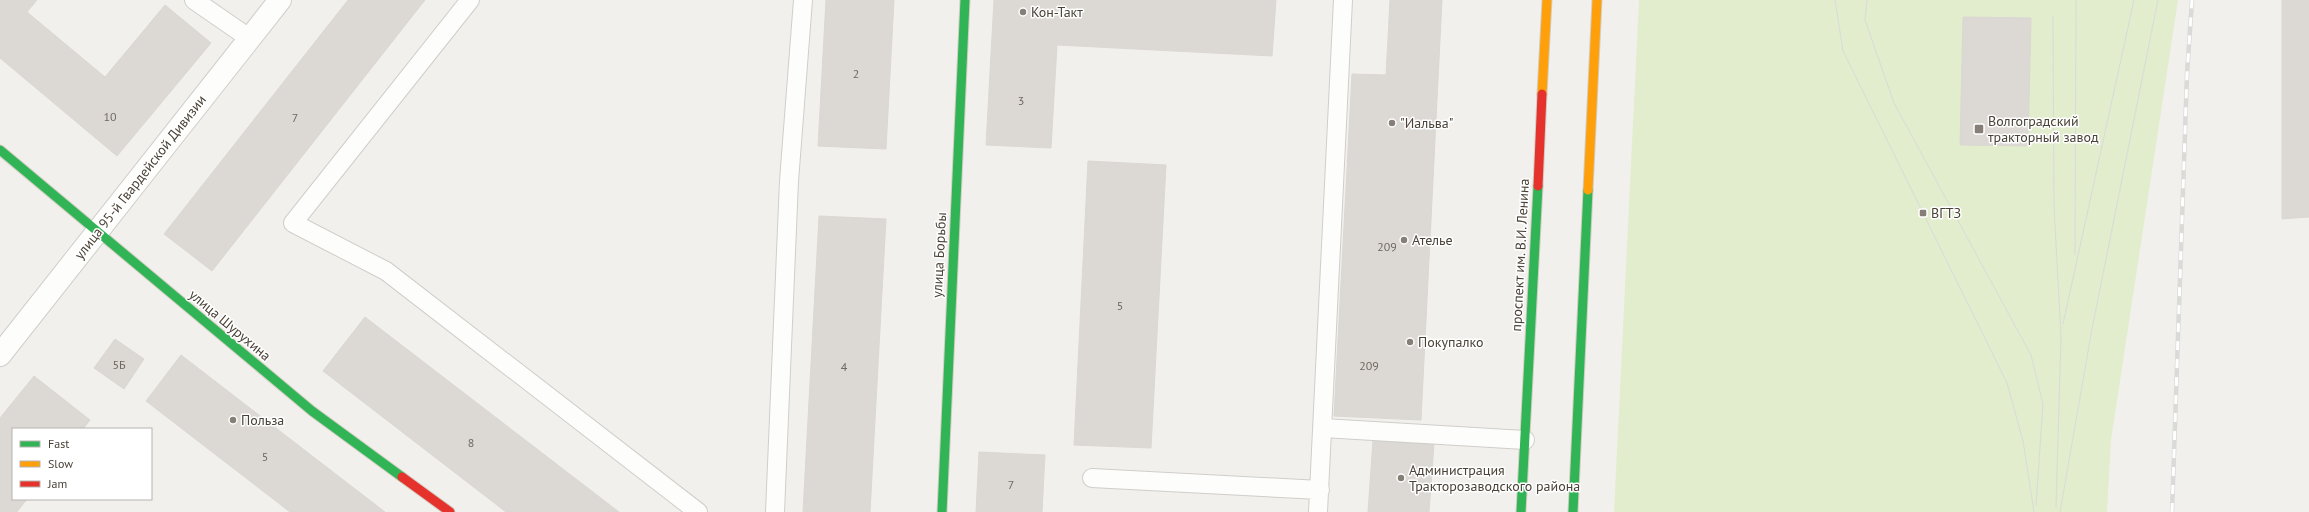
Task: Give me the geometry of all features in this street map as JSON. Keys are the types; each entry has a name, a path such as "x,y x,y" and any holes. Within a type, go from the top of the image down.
{"street":[{"name":"улица 95-й Гвардейской Дивизии","path":"0,355 280,0"},
{"name":"улица Борьбы","path":"942,512 965,0"},
{"name":"проспект им. В.И. Ленина","path":"1521,512 1547,0"},
{"path":"1572,512 1596,0"},
{"name":"улица Шурухина","path":"0,150 312,411 450,512"}],"lane":[{"path":"194,0 249,38"},
{"path":"470,0 293,223 386,271 698,512"},
{"path":"775,512 789,181 803,0"},
{"path":"1318,512 1343,0"},
{"path":"1323,428 1524,440"},
{"path":"1092,478 1320,490"}],"green space":[{"path":"1639,0 2178,0 2111,440 2107,512 1614,512"}],"building":[{"path":"0,0 37,0 27,12 105,77 165,5 211,43 117,156 0,58"},
{"path":"348,0 425,0 212,271 164,234"},
{"path":"826,0 894,0 886,149 818,146"},
{"path":"994,0 1276,0 1272,56 1057,45 1051,148 986,145"},
{"path":"1390,0 1442,0 1421,420 1334,416 1352,74 1386,75"},
{"path":"2282,0 2309,0 2309,217 2282,219"},
{"path":"1963,17 2031,18 2028,146 1960,145"},
{"path":"1088,161 1166,165 1151,448 1074,445"},
{"path":"819,216 886,219 870,512 803,512"},
{"path":"365,317 619,512 506,512 323,371"},
{"path":"115,339 144,359 124,389 94,368"},
{"path":"181,355 385,512 290,512 146,401"},
{"path":"34,376 90,420 84,428 12,428 12,500 26,500 17,512 0,512 0,418"},
{"name":"Администрация Тракторозаводского района","path":"1373,440 1434,444 1429,512 1368,512"},
{"path":"979,452 1045,455 1042,512 976,512"}],"tram line":[{"path":"1835,0 1843,51 2007,383 2023,441 2034,512"},
{"path":"1867,0 1865,20 1894,103 2031,355 2043,404 2036,505"},
{"path":"2075,254 2076,0"},
{"path":"2063,324 2134,0"},
{"path":"2060,512 2092,329 2158,0"},
{"path":"2053,17 2054,207 2061,336 2056,507"}],"railway":[{"path":"2172,512 2187,74 2192,0"}],"traffic: fast":[{"path":"942,512 965,0"},
{"path":"0,150 312,411 402,477"},
{"path":"1521,512 1538,186"},
{"path":"1573,512 1588,190"}],"traffic: slow":[{"path":"1542,94 1547,0"},
{"path":"1588,190 1597,0"}],"traffic: jam":[{"path":"1538,186 1542,94"},
{"path":"402,477 450,512"}],"place":[{"name":"Кон-Такт","path":"1023,12"},
{"name":"\"Иальва\"","path":"1392,123"},
{"name":"Волгоградский тракторный завод","path":"1979,129"},
{"name":"ВГТЗ","path":"1923,213"},
{"name":"Ателье","path":"1404,240"},
{"name":"Покупалко","path":"1410,342"},
{"name":"Польза","path":"233,420"},
{"name":"Администрация Тракторозаводского района","path":"1401,478"}]}
